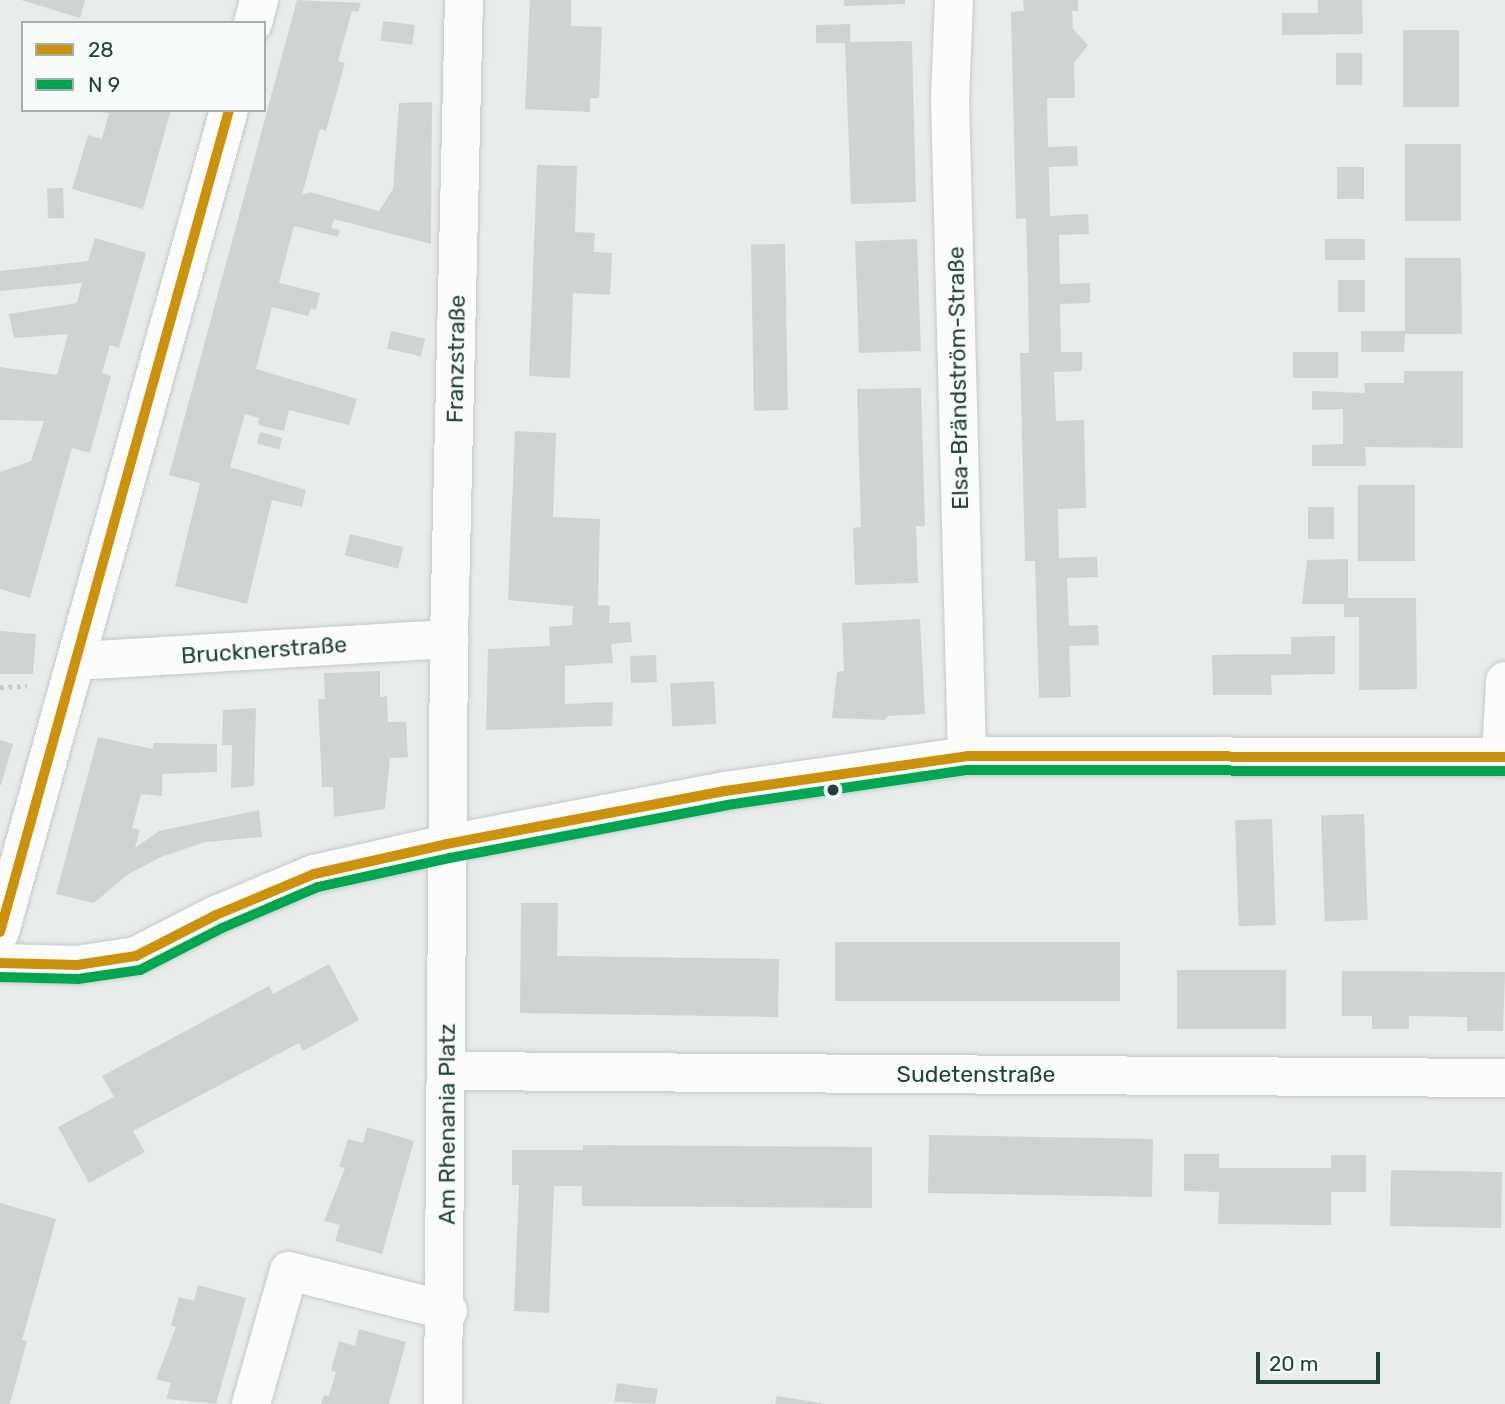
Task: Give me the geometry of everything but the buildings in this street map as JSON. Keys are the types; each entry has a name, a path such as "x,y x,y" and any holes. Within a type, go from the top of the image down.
{"street":[{"path":"254,21 259,0"},
{"name":"Franzstraße","path":"447,844 449,639 464,0"},
{"name":"Elsa-Brändström-Straße","path":"954,0 950,98 967,756"},
{"path":"0,932 78,661 228,112"},
{"name":"Brucknerstraße","path":"78,661 449,639"},
{"path":"0,963 77,965 136,956 216,915 314,874 447,844 725,791 967,756 1503,757 1505,681"},
{"name":"Am Rhenania Platz","path":"443,1404 448,1311 447,844"},
{"name":"Sudetenstraße","path":"447,1071 1505,1078"},
{"path":"251,1404 289,1271 448,1311"}],"transit line":[{"name":"28","path":"0,932 228,112"},
{"name":"28","path":"0,963 77,965 136,956 216,915 314,874 447,844 725,791 967,756 1505,757"},
{"path":"0,977 78,979 140,970 222,928 318,887 450,858 727,805 968,770 1505,771"}]}
